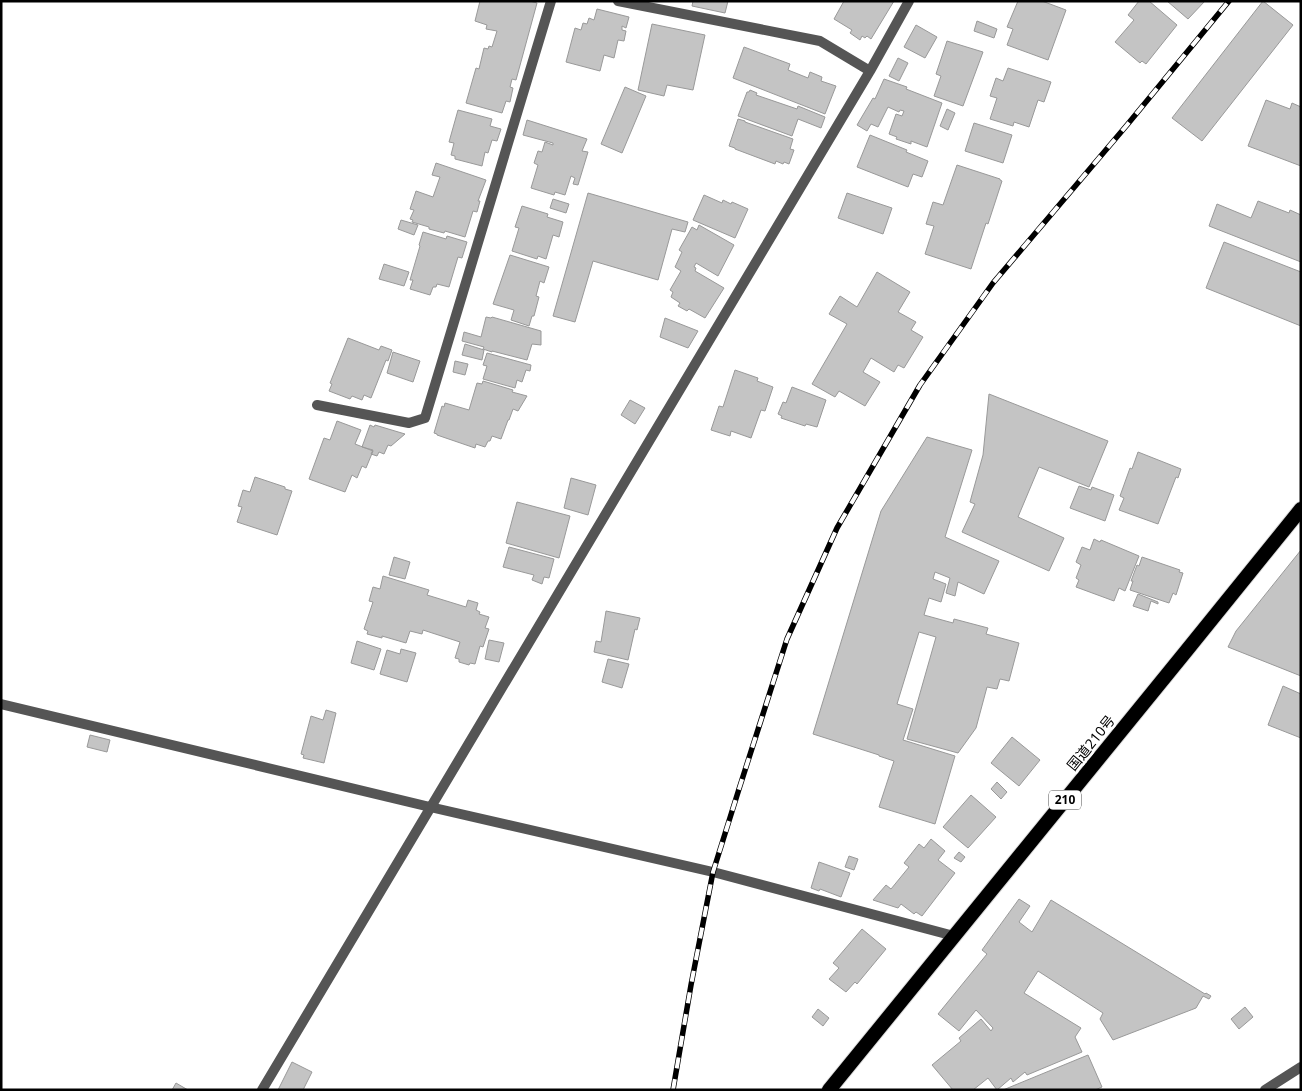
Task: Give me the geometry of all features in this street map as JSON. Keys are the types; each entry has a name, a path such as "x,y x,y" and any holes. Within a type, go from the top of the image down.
{"highway":[{"name":"国道210号","path":"829,1090 1301,508"}],"street":[{"path":"317,405 409,423 425,418 551,1"},
{"path":"618,1 820,41 870,71"},
{"path":"262,1090 870,71 909,1"},
{"path":"1,704 430,807 714,872 954,936"},
{"path":"1265,1090 1301,1067"}],"building":[{"path":"480,1 530,1 537,3 516,80 512,79 510,87 513,88 510,102 506,101 502,113 466,103 476,68 479,69 484,48 492,47 497,31 486,29 487,25 475,21"},
{"path":"693,1 728,1 725,13 692,6"},
{"path":"844,1 894,1 871,39 867,36 865,38 862,36 860,40 850,33 852,30 834,19"},
{"path":"1018,1 1042,1 1066,10 1048,60 1007,45 1013,29 1007,27"},
{"path":"1139,1 1149,1 1177,25 1146,64 1142,61 1140,63 1115,42 1134,20 1128,15"},
{"path":"1167,1 1205,1 1188,19"},
{"path":"1263,1 1293,25 1202,141 1172,118"},
{"path":"597,9 629,17 626,28 622,26 622,30 626,31 624,41 618,40 614,58 604,55 600,71 566,62 575,28 581,30 583,23 587,24 589,18 594,20"},
{"path":"977,21 997,29 994,38 974,31"},
{"path":"652,24 705,35 693,90 667,85 664,96 638,90"},
{"path":"916,25 937,37 925,58 904,47"},
{"path":"947,41 983,52 963,106 934,96 941,76 936,74"},
{"path":"744,47 790,64 788,70 808,78 810,72 822,77 821,81 836,86 825,114 733,78"},
{"path":"898,58 908,63 899,81 889,76"},
{"path":"1008,68 1051,82 1044,102 1038,100 1029,127 1014,122 1013,126 990,119 997,98 990,96 996,78 1003,81"},
{"path":"884,79 942,103 927,147 911,141 911,144 896,139 897,137 889,134 896,114 902,116 904,111 900,110 899,112 888,107 878,127 871,124 867,131 857,125 873,98 875,99"},
{"path":"625,87 646,96 622,153 601,144"},
{"path":"750,90 757,93 756,95 797,109 798,106 825,117 821,128 798,119 792,136 738,116 747,92"},
{"path":"1266,100 1290,109 1292,103 1301,107 1301,166 1248,146"},
{"path":"947,109 955,113 948,130 940,126"},
{"path":"458,110 492,119 490,126 501,129 497,141 492,140 488,153 485,152 482,166 455,159 455,156 451,155 454,143 449,142"},
{"path":"738,119 793,139 790,149 794,150 789,164 776,161 775,164 729,146"},
{"path":"527,120 587,139 582,151 588,152 578,185 573,184 575,178 571,176 565,195 555,192 554,195 531,188 538,165 534,163 538,151 542,152 545,142 553,145 553,143 523,135"},
{"path":"974,123 1012,135 1003,163 965,151"},
{"path":"870,135 928,161 922,177 913,174 908,187 857,167"},
{"path":"436,163 486,180 478,201 480,201 477,212 473,211 465,237 445,231 444,233 429,229 429,227 412,222 413,220 410,219 414,210 410,209 416,191 433,197 440,177 432,175"},
{"path":"957,165 1002,181 971,269 925,254 934,226 926,224 933,202 943,205"},
{"path":"588,193 688,222 685,232 672,229 658,280 593,261 575,322 553,316"},
{"path":"847,193 892,208 883,234 838,218"},
{"path":"704,195 722,203 723,200 731,204 732,202 748,209 735,238 693,220"},
{"path":"553,199 569,204 566,213 550,208"},
{"path":"1258,201 1289,213 1290,210 1301,215 1301,262 1209,226 1217,204 1251,218"},
{"path":"522,206 548,214 547,217 563,222 559,237 553,235 546,259 538,256 537,259 512,251 519,228 515,227"},
{"path":"401,220 418,225 414,235 398,229"},
{"path":"699,225 734,245 718,276 696,263 694,267 696,268 695,271 724,288 705,318 689,309 687,311 678,306 680,303 671,297 673,292 670,290 681,271 675,267 682,252 679,250 692,227 697,230"},
{"path":"423,232 446,239 447,236 467,242 462,258 458,257 449,287 437,284 436,287 433,287 430,295 410,289 413,280 410,280"},
{"path":"1224,242 1301,272 1301,326 1206,288"},
{"path":"510,255 549,267 544,283 540,281 536,296 539,297 529,326 511,320 514,310 493,304"},
{"path":"384,264 409,272 404,286 379,279"},
{"path":"877,272 910,292 898,312 916,322 911,330 923,337 904,368 898,365 894,372 871,358 863,372 880,382 865,406 839,391 835,397 812,384 847,324 829,314 840,296 857,307"},
{"path":"486,317 541,331 541,345 532,344 527,360 492,352 483,349 484,347 462,341 464,332 481,337"},
{"path":"665,318 698,331 688,348 660,337"},
{"path":"348,338 379,350 381,346 392,350 371,398 364,395 362,400 352,396 350,399 329,391 332,384 330,383"},
{"path":"465,344 484,350 482,360 462,355"},
{"path":"393,352 420,361 413,382 387,373"},
{"path":"487,353 531,365 530,371 526,370 522,382 517,380 515,388 483,379 487,366 483,365"},
{"path":"455,361 468,364 465,375 453,372"},
{"path":"735,370 758,378 757,381 773,387 765,411 761,410 751,438 731,431 730,436 711,430 719,406 723,407"},
{"path":"483,381 527,396 518,411 513,409 501,439 492,436 485,447 476,444 475,448 434,433 442,406 444,407 445,403 469,410 477,383 482,384"},
{"path":"792,387 826,400 817,427 806,424 805,426 781,418 782,416 778,414 783,402 786,403"},
{"path":"989,394 1108,441 1089,487 1039,467 1018,517 1064,538 1049,571 962,532 975,504 970,502 983,455"},
{"path":"630,400 645,408 635,424 621,415"},
{"path":"337,421 361,430 355,444 373,451 366,468 362,466 357,478 352,475 345,492 309,479 324,438 330,440"},
{"path":"370,425 405,434 391,446 388,445 384,454 379,452 377,456 371,454 373,450 362,447"},
{"path":"927,437 972,450 945,537 999,561 984,594 958,582 955,596 946,593 950,578 935,572 933,579 946,584 941,602 929,598 924,615 953,623 954,619 988,628 986,634 1019,643 1009,681 1000,679 997,689 987,687 976,728 958,753 907,739 936,637 919,632 897,704 913,709 903,740 955,756 935,824 879,807 894,761 813,734 881,511"},
{"path":"1138,452 1181,469 1178,478 1176,477 1158,524 1119,510 1124,498 1120,496"},
{"path":"255,477 292,491 277,535 237,522 242,507 238,506 243,490 250,492"},
{"path":"571,478 596,485 588,515 564,508"},
{"path":"1079,486 1091,490 1092,487 1114,495 1105,521 1070,508"},
{"path":"517,502 570,516 559,558 506,543"},
{"path":"1094,539 1100,542 1101,540 1139,556 1125,591 1119,588 1114,601 1076,587 1079,580 1076,578 1081,565 1076,562 1082,547 1090,550"},
{"path":"509,547 554,559 549,578 544,577 542,584 532,580 534,575 503,567"},
{"path":"1301,550 1301,676 1228,647 1236,631"},
{"path":"394,557 410,562 405,579 389,575"},
{"path":"1142,557 1180,570 1179,572 1183,573 1176,595 1173,593 1169,603 1130,590 1133,581 1131,581"},
{"path":"383,576 429,590 427,595 466,607 468,600 478,603 476,610 480,612 479,614 489,617 485,628 489,629 483,647 480,646 475,664 470,663 469,665 459,662 459,659 455,658 460,642 423,630 422,634 410,631 406,643 367,634 368,631 364,629 373,602 369,601 373,587 380,589"},
{"path":"1138,594 1158,602 1158,604 1151,601 1148,611 1133,606"},
{"path":"606,611 640,618 637,630 635,629 628,660 594,652 596,641 601,642"},
{"path":"489,640 504,643 499,662 485,659"},
{"path":"357,641 381,649 374,670 351,663"},
{"path":"401,649 416,653 407,682 380,674 387,650 400,654"},
{"path":"608,659 629,664 622,688 602,682"},
{"path":"1283,686 1301,694 1301,738 1268,725"},
{"path":"326,710 336,713 324,763 303,758 304,755 301,754 311,716 323,720"},
{"path":"90,735 110,740 107,752 87,747"},
{"path":"1012,737 1040,760 1019,786 991,763"},
{"path":"997,782 1007,792 1001,799 991,789"},
{"path":"971,795 996,817 968,848 943,827"},
{"path":"931,839 945,851 938,860 955,873 922,916 916,912 914,914 901,904 898,908 873,900 886,885 891,889 909,867 904,863 919,844 924,848"},
{"path":"959,852 965,857 961,862 954,858"},
{"path":"849,856 858,859 854,870 845,867"},
{"path":"819,862 850,873 841,897 820,889 819,891 811,888"},
{"path":"1019,899 1030,906 1019,922 1032,932 1051,900 1211,996 1209,999 1203,996 1196,1008 1113,1040 1100,1019 1103,1013 1038,971 1024,993 1081,1028 1075,1037 1082,1052 1027,1075 1025,1072 1013,1082 1011,1078 997,1090 988,1078 973,1090 953,1090 932,1065 961,1041 959,1038 981,1019 991,1031 993,1028 976,1010 959,1031 938,1014 987,954 982,950"},
{"path":"862,929 886,949 857,984 855,982 846,992 829,979 839,968 833,963"},
{"path":"1245,1007 1253,1017 1239,1029 1231,1019"},
{"path":"818,1009 829,1018 823,1026 812,1017"},
{"path":"1088,1055 1102,1087 1095,1090 1003,1090"},
{"path":"292,1062 312,1072 303,1090 278,1090"},
{"path":"176,1083 188,1090 172,1090"}],"railway":[{"path":"673,1090 713,872 787,639 837,528 920,385 993,283 1229,1"}]}
